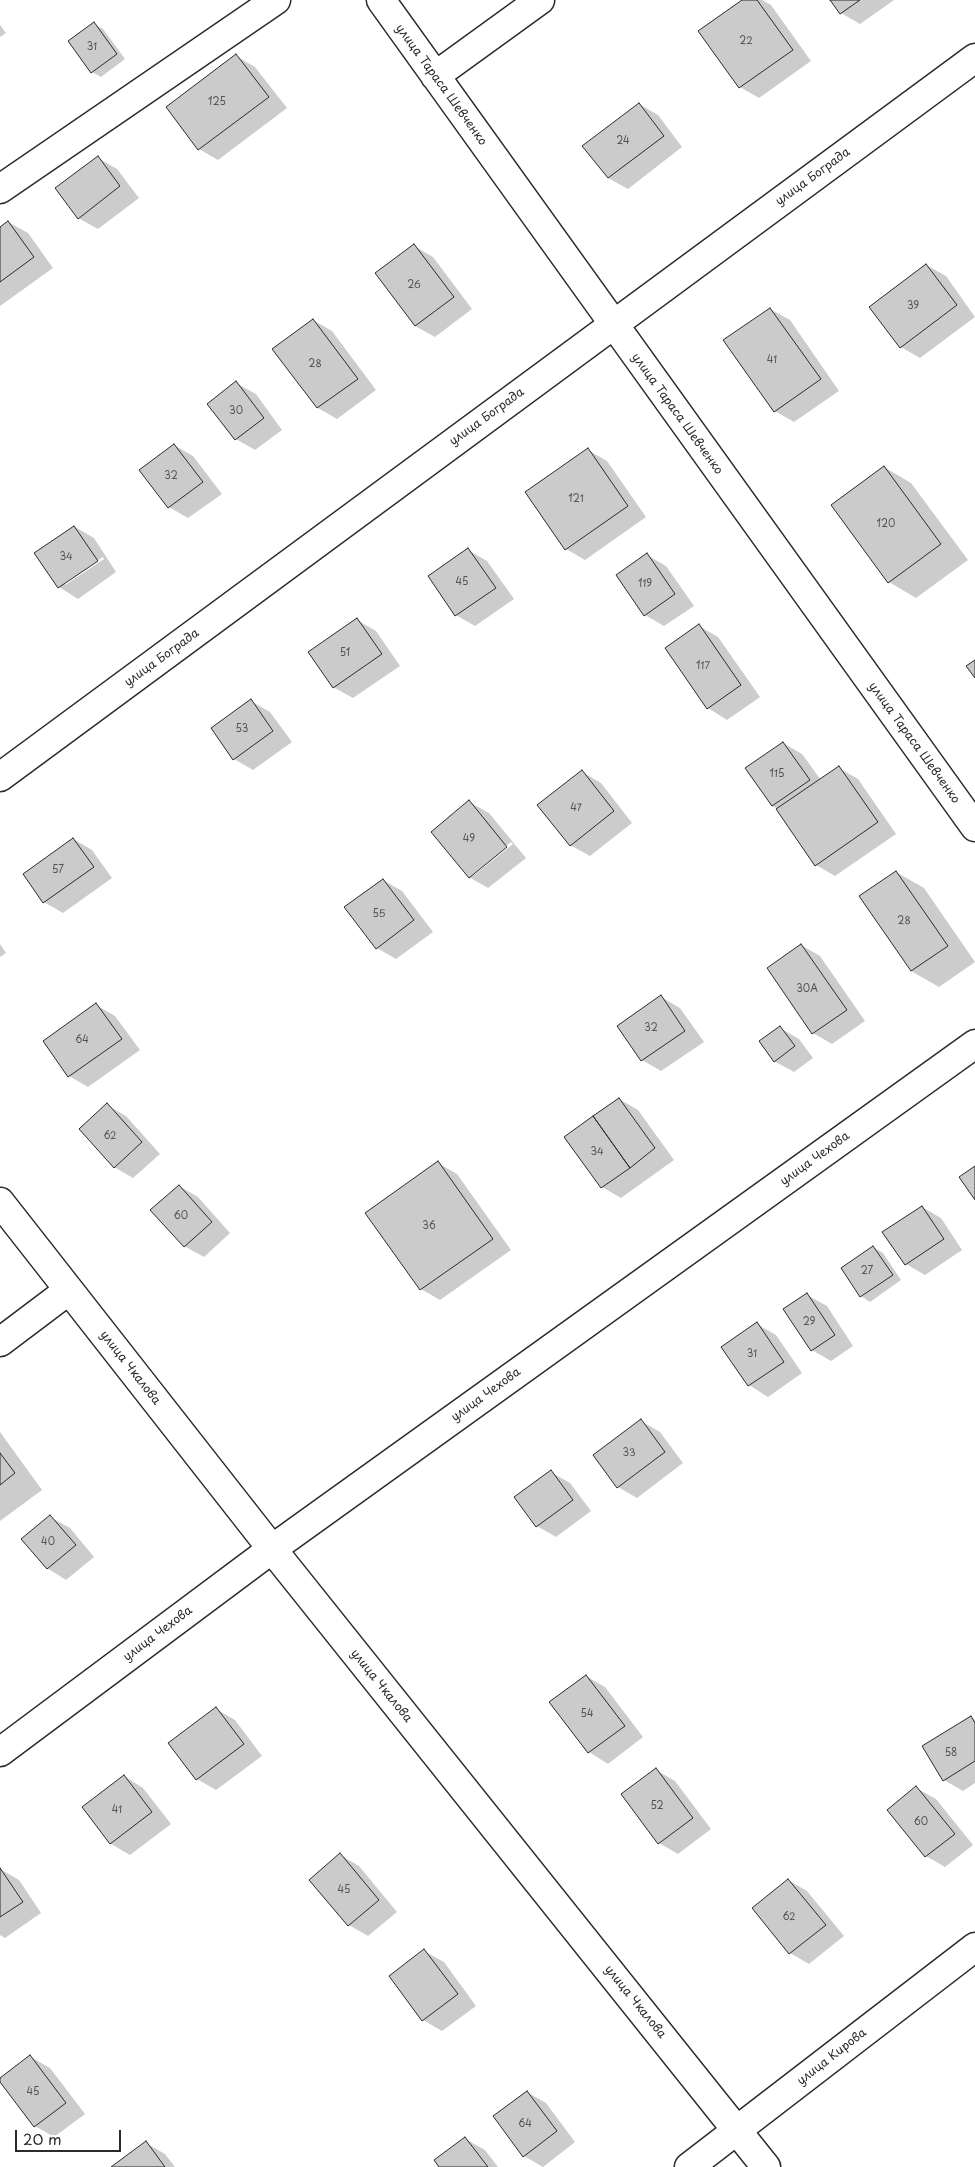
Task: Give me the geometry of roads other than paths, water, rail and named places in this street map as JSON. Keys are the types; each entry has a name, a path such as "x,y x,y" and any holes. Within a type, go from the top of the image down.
{"street":[{"path":"0,189 276,0"},
{"name":"улица Тараса Шевченко","path":"381,0 975,827"},
{"path":"435,76 540,0"},
{"name":"улица Бограда","path":"0,777 975,58"},
{"name":"улица Чехова","path":"0,1752 272,1550 975,1044"},
{"name":"улица Чкалова","path":"0,1202 272,1550 766,2167"},
{"path":"0,1342 69,1290"},
{"name":"улица Кирова","path":"689,2167 975,1947"}]}
